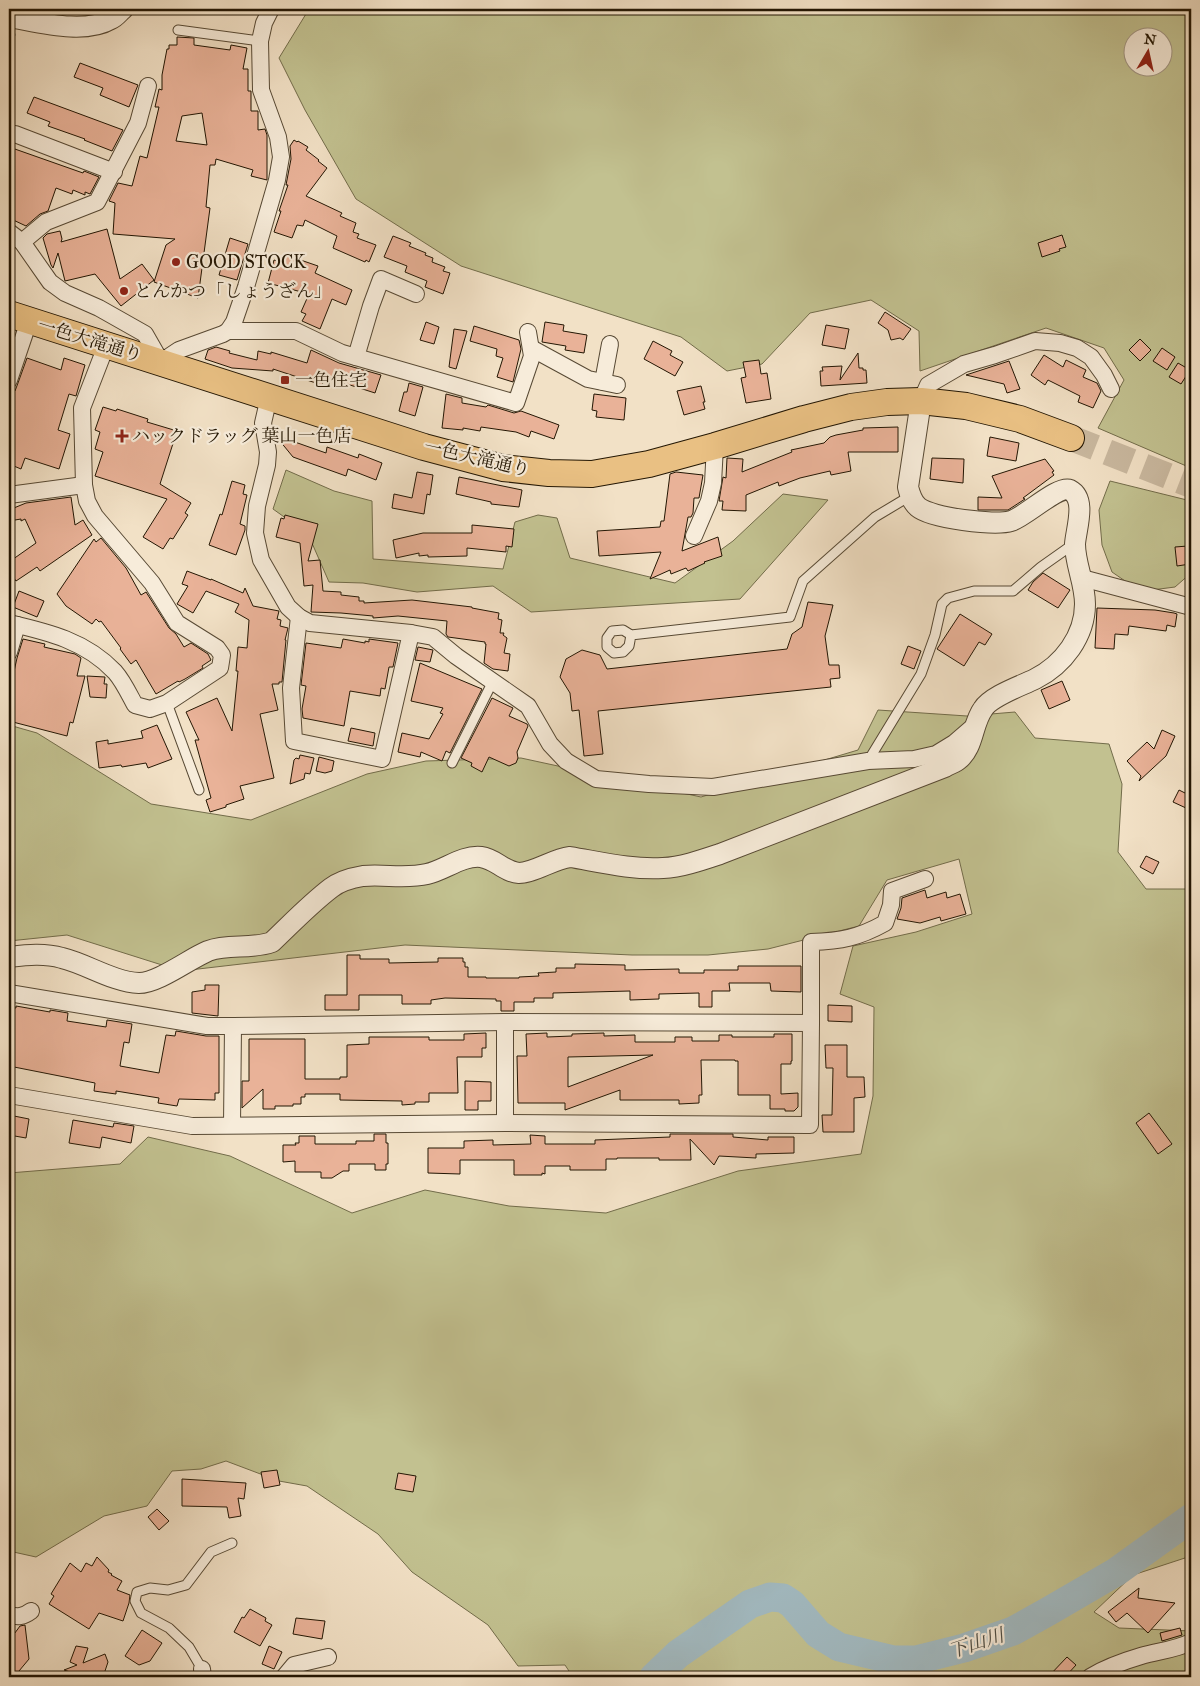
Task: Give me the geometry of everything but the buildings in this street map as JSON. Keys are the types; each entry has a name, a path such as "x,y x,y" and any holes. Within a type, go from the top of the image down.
{"main road":[{"name":"一色大滝通り","path":"19,318 424,447 503,468 549,473 592,474 650,464 804,419 850,407 887,402 921,401 966,406 1020,419 1071,438"}],"street":[{"path":"9,17 69,26 93,26 112,19 123,9"},
{"path":"228,331 234,322 246,287 277,180 281,157 278,137 261,90 260,41 264,23 271,9"},
{"path":"148,86 138,123 97,202 46,222 15,237 50,282 65,293 99,308 145,334 160,362 178,350 228,331 296,331 342,353 516,403 532,356 529,340 588,379 610,384 610,344"},
{"path":"14,134 114,172"},
{"path":"356,357 381,279 416,294"},
{"path":"9,380 19,318"},
{"path":"9,957 44,954 63,958 128,982 141,983 153,980 208,952 223,947 244,948 261,946 272,942 332,887 346,879 364,876 417,876 430,873 467,858 481,857 493,860 508,871 520,873 560,858 570,857 632,868 664,868 688,864 720,854 945,767 959,759 967,750 983,709 991,701 1042,676 1060,662 1072,647 1081,627 1085,604 1075,543 1078,500 1074,493 1067,489 1060,490 1024,515 1011,521 995,524 937,515 919,508 910,496 908,487 921,401 928,385 964,364 1035,341 1060,343 1078,348 1091,357 1111,389"},
{"path":"9,652 13,624 65,637 88,649 116,672 135,705 150,709 167,703 220,668 222,656 217,648 177,623 152,583 95,516 87,501 84,485 82,408 106,346"},
{"path":"269,397 263,423 268,452 267,465 257,506 255,533 260,560 288,606 299,617 310,622 411,632 433,637 492,683 528,706 550,744 566,762 596,778 649,784 713,787 868,760 914,759 936,754 954,743 976,724"},
{"path":"694,536 710,502 715,446"},
{"path":"9,495 84,485"},
{"path":"1082,578 1191,607"},
{"path":"299,617 291,688 294,741 382,759 411,632"},
{"path":"9,1095 192,1126 505,1123 810,1125 811,942 835,942 865,934 885,923 891,905 892,891 925,879"},
{"path":"9,993 206,1026 505,1022 811,1023"},
{"path":"505,1022 505,1123"},
{"path":"232,1125 233,1026"},
{"path":"1090,1677 1101,1670 1140,1656 1171,1650 1191,1642"},
{"path":"284,1677 294,1664 328,1657"}],"lane":[{"path":"178,30 260,41"},
{"path":"631,635 790,617 803,581 875,517 910,496"},
{"path":"868,760 921,674 935,635 942,604 948,598 974,591 1013,591 1041,567 1075,543"},
{"path":"452,763 492,683"},
{"path":"167,703 198,790"},
{"path":"202,1673 189,1647 169,1628 141,1613 135,1601 137,1592 150,1588 168,1590 186,1585 210,1552 232,1543"}],"shaded area":[{"path":"309,9 1191,9 1191,468 1098,428 1124,380 1104,348 1046,328 920,371 919,331 871,300 810,313 762,364 727,371 681,337 461,266 356,199 305,110 279,58"},
{"path":"286,470 334,491 372,501 373,559 503,569 515,522 538,515 557,518 570,558 675,583 733,541 783,494 828,500 740,599 531,612 493,586 417,592 363,583 329,582 308,534 273,509"},
{"path":"1110,481 1191,501 1191,573 1175,587 1144,591 1112,572 1102,545 1099,510"},
{"path":"878,710 967,716 1015,712 1035,738 1109,744 1122,784 1118,852 1146,889 1191,889 1191,1556 1133,1575 1094,1612 1119,1628 1191,1631 1191,1677 573,1677 565,1665 518,1666 488,1625 412,1572 378,1534 307,1486 279,1481 226,1461 201,1469 172,1471 147,1506 104,1516 36,1557 9,1551 9,1173 120,1164 148,1137 230,1156 352,1213 425,1190 509,1206 606,1213 738,1171 861,1154 873,1096 874,1007 840,994 853,946 916,932 972,914 959,859 887,880 859,926 768,949 708,955 632,955 405,945 181,971 67,935 9,941 9,725 37,733 151,804 251,820 367,774 426,761 521,758 701,797 858,750"}],"waterway":[{"path":"9,34 13,35"},
{"name":"下山川","path":"654,1677 678,1654 750,1604 770,1597 783,1598 792,1604 818,1634 839,1647 894,1660 916,1660 964,1648 1013,1631 1049,1611 1116,1572 1191,1518"}],"tunnel":[{"path":"1071,438 1191,485"}],"place":[{"name":"GOOD STOCK","path":"176,262"},
{"name":"とんかつ「しょうざん」","path":"124,291"},
{"name":"一色住宅","path":"285,380"},
{"name":"ハックドラッグ 葉山一色店","path":"122,436"}]}
